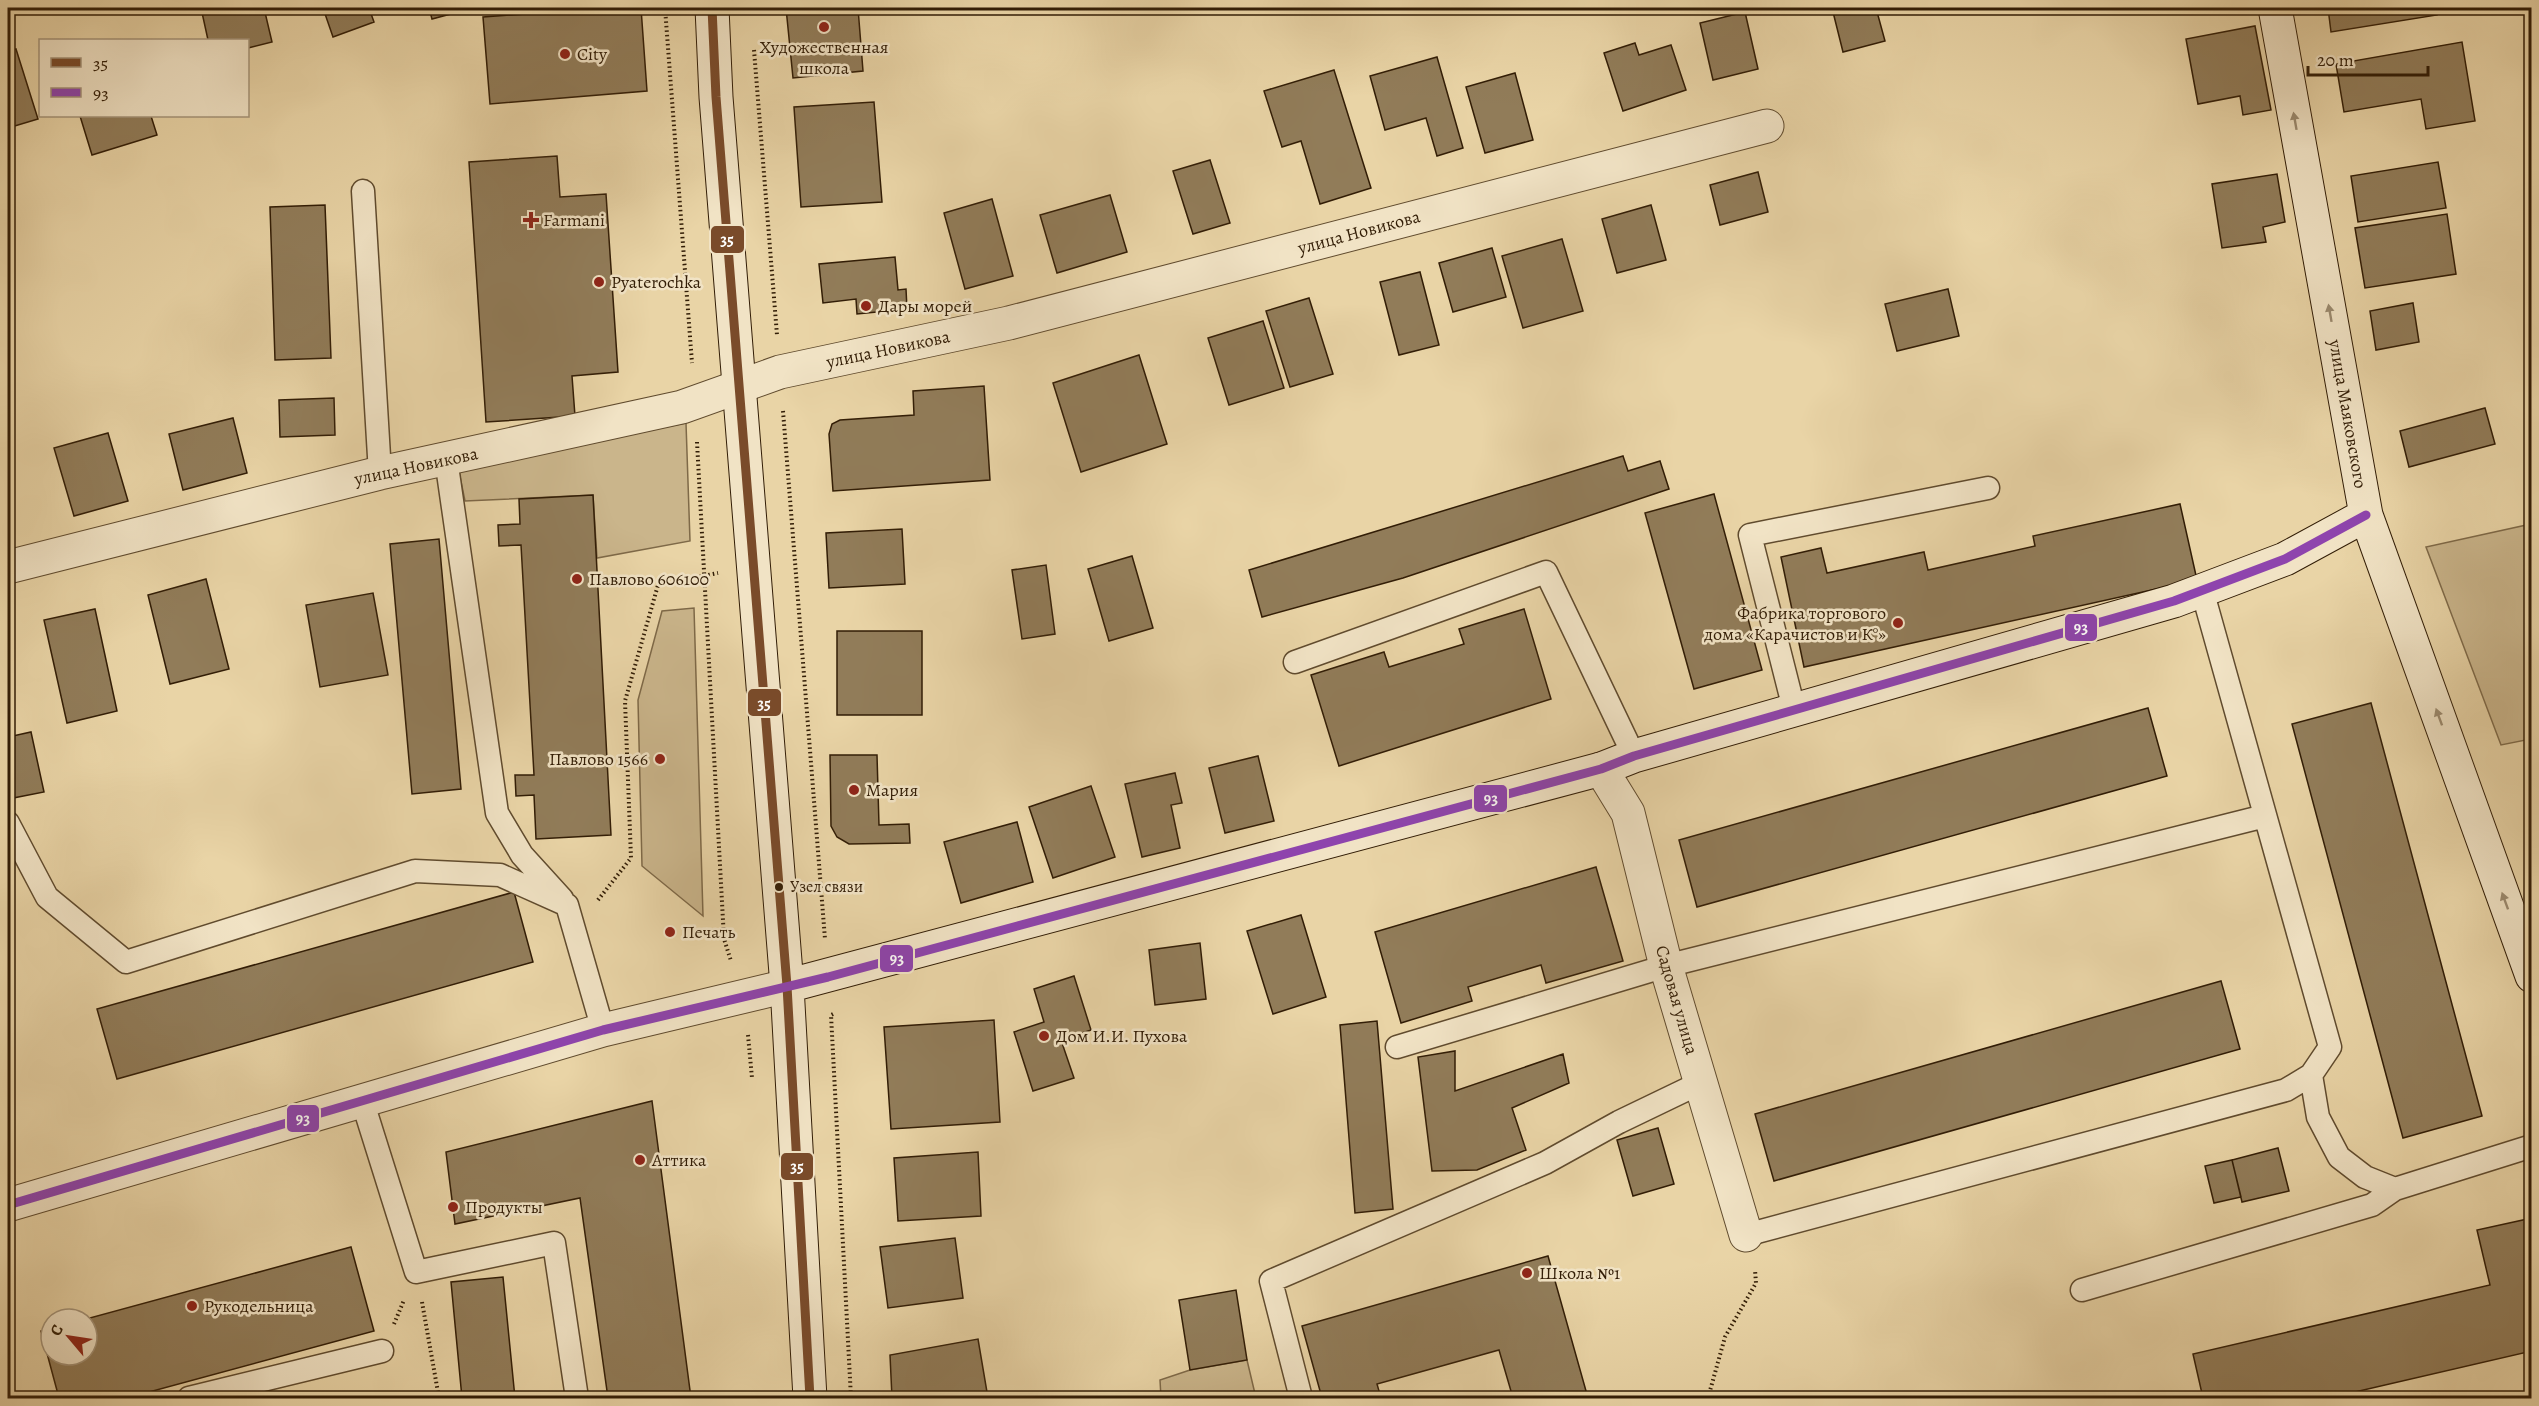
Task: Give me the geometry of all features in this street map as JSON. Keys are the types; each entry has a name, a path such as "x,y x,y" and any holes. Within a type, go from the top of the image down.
{"street":[{"path":"712,8 716,97 787,986 810,1398"},
{"name":"улица Маяковского","path":"2275,8 2366,515 2532,976"},
{"name":"улица Новикова","path":"8,567 380,472 682,407 780,372 1009,323 1767,126"},
{"path":"8,1205 603,1030 828,977 1601,769 1634,756 2174,600 2285,558 2366,515"},
{"name":"Садовая улица","path":"1601,769 1628,813 1666,966 1746,1235"}],"lane":[{"path":"363,191 380,472"},
{"path":"446,459 497,813 522,855 567,904 603,1030"},
{"path":"1794,709 1750,536 1988,488"},
{"path":"1295,662 1546,572 1634,756"},
{"path":"1746,1235 2286,1090 2312,1075 2330,1047 2202,590"},
{"path":"1397,1047 1666,966 2265,816"},
{"path":"8,823 47,897 126,962 415,871 500,875 567,904"},
{"path":"2312,1075 2318,1117 2339,1157 2365,1177 2395,1189"},
{"path":"1301,1398 1271,1281 1545,1162 1619,1122 1700,1083"},
{"path":"362,1100 416,1272 554,1243 577,1398"},
{"path":"2082,1290 2372,1205 2395,1189 2532,1146"},
{"path":"189,1398 382,1351"}],"path":[{"path":"665,8 695,402 724,939 745,998 752,1080"},
{"path":"754,43 831,1015 851,1398"},
{"path":"574,930 631,858 625,701 658,585 705,576"},
{"path":"831,1015 843,1011"},
{"path":"1708,1398 1725,1337 1756,1282 1753,1251 1746,1235"},
{"path":"382,1351 416,1272"},
{"path":"416,1272 439,1398"}],"shaded area":[{"path":"686,423 690,541 597,558 593,495 465,501 458,467"},
{"path":"2531,524 2531,739 2501,745 2426,547"},
{"path":"694,608 703,916 642,866 638,700 662,611"},
{"path":"1247,1360 1256,1398 1161,1398 1160,1380 1190,1370"}],"building":[{"path":"201,8 264,8 272,42 249,48 249,39 208,39"},
{"path":"323,8 369,8 374,22 333,37"},
{"path":"429,8 473,8 432,19"},
{"name":"City","path":"641,8 647,91 490,104 483,17"},
{"name":"Художественная школа","path":"786,8 858,8 863,71 793,78"},
{"path":"1832,8 1876,8 1885,41 1843,52"},
{"path":"2108,8 2140,8 2109,13"},
{"path":"2328,8 2436,8 2437,15 2331,32"},
{"path":"1745,12 1758,69 1713,80 1700,23"},
{"path":"2255,26 2271,110 2243,115 2240,96 2198,104 2186,39"},
{"path":"2462,42 2475,121 2426,129 2421,99 2344,112 2336,64"},
{"path":"1635,43 1639,55 1671,45 1686,90 1623,111 1604,53"},
{"path":"16,49 38,119 8,128 8,51"},
{"path":"1437,57 1463,148 1437,156 1426,118 1385,130 1370,76"},
{"path":"1334,70 1371,188 1320,204 1301,141 1282,147 1264,91"},
{"path":"1515,73 1533,140 1485,153 1466,87"},
{"path":"874,102 882,202 801,207 794,107"},
{"path":"80,117 151,117 157,135 92,155"},
{"path":"557,156 560,197 606,194 618,372 572,376 575,416 486,422 469,162"},
{"path":"1210,160 1230,223 1193,234 1173,171"},
{"path":"2438,162 2446,208 2358,222 2351,176"},
{"path":"1758,172 1768,212 1720,225 1710,185"},
{"path":"2277,174 2285,222 2263,227 2266,242 2222,248 2212,184"},
{"path":"1110,195 1127,252 1057,273 1040,215"},
{"path":"992,199 1013,276 965,289 944,213"},
{"path":"325,205 331,358 275,360 270,207"},
{"path":"1651,205 1666,260 1617,273 1602,219"},
{"path":"2447,214 2456,274 2365,288 2355,228"},
{"path":"1562,239 1583,311 1523,328 1502,256"},
{"path":"1492,248 1506,297 1453,312 1439,263"},
{"path":"895,257 898,290 906,289 907,309 857,314 856,299 823,303 819,264"},
{"path":"1420,272 1439,345 1399,355 1380,282"},
{"path":"1948,289 1959,336 1897,351 1885,304"},
{"path":"1309,298 1333,374 1290,387 1266,311"},
{"path":"2413,303 2419,342 2376,350 2370,311"},
{"path":"1263,321 1284,388 1229,405 1208,338"},
{"path":"1139,355 1167,444 1081,472 1053,383"},
{"path":"984,386 990,480 833,491 829,434 832,424 840,420 914,415 913,391"},
{"path":"334,398 335,435 280,437 279,400"},
{"path":"2485,408 2495,444 2409,467 2400,431"},
{"path":"233,418 247,473 183,490 169,434"},
{"path":"108,433 128,501 74,516 54,448"},
{"path":"1623,456 1628,471 1660,461 1669,489 1403,578 1262,617 1249,570"},
{"path":"1714,494 1762,670 1694,689 1645,513"},
{"path":"593,495 611,835 536,839 534,795 516,796 515,775 534,775 521,545 499,546 498,525 520,524 519,499"},
{"name":"Фабрика торгового дома «Карачистов и К°»","path":"2180,504 2197,580 1804,667 1781,557 1821,548 1827,573 1924,552 1928,570 2035,546 2033,536"},
{"path":"902,529 905,584 829,588 826,533"},
{"path":"439,539 461,789 412,794 390,544"},
{"path":"1132,556 1153,628 1109,641 1088,569"},
{"path":"1046,565 1055,634 1022,639 1012,570"},
{"path":"206,579 229,669 170,684 148,595"},
{"path":"373,593 388,675 320,687 306,605"},
{"path":"95,609 117,711 67,723 44,620"},
{"path":"1524,609 1551,699 1339,766 1311,675 1384,652 1389,667 1464,644 1459,629"},
{"path":"837,631 922,631 922,715 837,715"},
{"path":"2371,703 2482,1116 2403,1138 2292,724"},
{"path":"2148,708 2167,776 1697,907 1679,840"},
{"path":"31,732 44,792 8,799 8,737"},
{"name":"Мария","path":"830,755 877,755 879,825 909,824 910,843 849,844 837,837 831,826"},
{"path":"1258,756 1274,821 1225,833 1209,768"},
{"path":"1175,773 1182,803 1171,805 1180,848 1142,857 1125,784"},
{"path":"1091,786 1115,857 1053,878 1029,807"},
{"path":"1017,822 1033,882 961,903 944,842"},
{"path":"1596,867 1623,961 1546,983 1541,965 1468,987 1472,1001 1401,1023 1375,932"},
{"path":"514,892 533,962 117,1079 97,1009"},
{"path":"1301,915 1326,997 1273,1014 1247,931"},
{"path":"1200,943 1206,999 1155,1005 1149,950"},
{"name":"Дом И.И. Пухова","path":"1074,976 1091,1030 1061,1040 1074,1078 1033,1091 1014,1032 1044,1022 1034,989"},
{"path":"2221,981 2240,1049 1774,1181 1755,1114"},
{"path":"994,1020 1000,1122 891,1129 884,1027"},
{"path":"1377,1021 1393,1209 1355,1213 1340,1025"},
{"path":"1455,1051 1455,1091 1563,1054 1569,1083 1512,1108 1526,1150 1477,1170 1432,1171 1418,1057"},
{"path":"652,1101 691,1398 608,1398 580,1198 455,1224 446,1152"},
{"path":"1658,1128 1674,1184 1633,1196 1617,1140"},
{"path":"8,1137 13,1156 8,1157"},
{"path":"2278,1148 2289,1191 2242,1202 2232,1160"},
{"path":"978,1152 981,1216 898,1221 894,1158"},
{"path":"2232,1160 2241,1197 2214,1203 2205,1166"},
{"path":"2532,1218 2532,1351 2329,1398 2203,1398 2193,1354 2490,1285 2477,1230"},
{"path":"955,1238 963,1298 888,1308 880,1247"},
{"path":"351,1247 374,1331 127,1398 59,1398 51,1367 99,1367 99,1315"},
{"path":"1548,1256 1588,1398 1513,1398 1499,1350 1377,1384 1381,1398 1322,1398 1302,1326"},
{"path":"503,1277 515,1398 462,1398 451,1282"},
{"path":"1236,1290 1247,1360 1190,1370 1179,1300"},
{"path":"978,1339 988,1398 892,1398 890,1355"}],"transit line":[{"name":"35","path":"712,8 716,97 787,986 810,1398"},
{"name":"93","path":"8,1205 603,1030 828,977 1601,769 1634,756 2174,601 2285,559 2366,515"}],"place":[{"name":"Художественная школа","path":"824,27"},
{"name":"City","path":"565,54"},
{"name":"Farmani","path":"531,220"},
{"name":"Pyaterochka","path":"599,282"},
{"name":"Дары морей","path":"866,306"},
{"name":"Павлово 606100","path":"577,579"},
{"name":"Фабрика торгового дома «Карачистов и К°»","path":"1898,623"},
{"name":"Павлово 1566","path":"660,759"},
{"name":"Мария","path":"854,790"},
{"name":"Узел связи","path":"779,887"},
{"name":"Печать","path":"670,932"},
{"name":"Дом И.И. Пухова","path":"1044,1036"},
{"name":"Аттика","path":"640,1160"},
{"name":"Продукты","path":"453,1207"},
{"name":"Школа №1","path":"1527,1273"},
{"name":"Рукодельница","path":"192,1306"}]}
